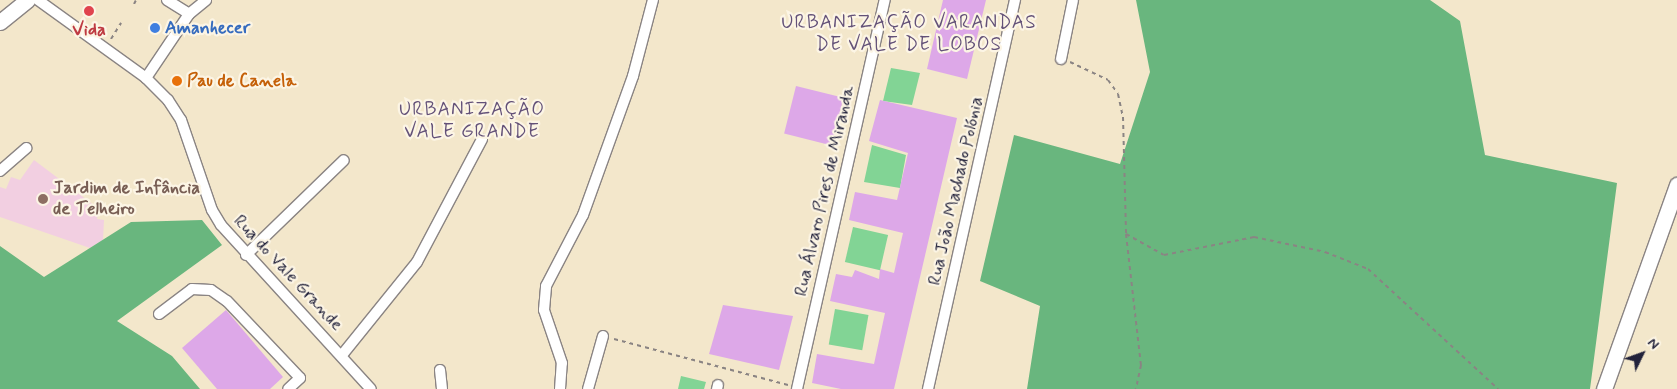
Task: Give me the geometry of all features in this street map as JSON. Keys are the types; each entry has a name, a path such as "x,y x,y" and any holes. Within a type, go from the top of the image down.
{"main road":[{"path":"0,22 27,0"},
{"path":"1604,389 1677,185"}],"street":[{"name":"Rua do Vale Grande","path":"38,0 146,78 175,109 212,210 246,255 342,355 370,389"},
{"path":"166,0 189,14"},
{"path":"146,78 189,14 206,0"},
{"path":"560,389 562,363 544,310 546,286 583,214 633,76 654,0"},
{"name":"Rua Álvaro Pires de Miranda","path":"800,388 885,0"},
{"name":"Rua João Machado Polónia","path":"928,389 1015,0"},
{"path":"1061,59 1073,0"},
{"path":"342,355 417,262 482,139"},
{"path":"0,171 26,148"},
{"path":"246,255 344,160"},
{"path":"159,314 192,289 211,290 227,301 300,378 288,389"},
{"path":"588,389 604,336"},
{"path":"440,370 442,389"}],"path":[{"path":"134,4 136,0"},
{"path":"105,47 121,23"},
{"path":"1061,59 1101,75 1118,94 1124,117 1126,234 1141,365 1136,389"},
{"path":"1126,234 1164,255 1254,237 1325,252 1368,269 1498,389"},
{"path":"604,336 800,388"}],"shaded area":[{"name":"Jardim de Infância de Telheiro","path":"34,160 99,209 97,219 104,220 103,240 90,248 0,217 0,187 6,189 11,177 20,180"}],"green space":[{"path":"1136,0 1430,0 1460,21 1485,155 1617,183 1590,389 1027,389 1040,306 980,281 1014,135 1120,164 1150,72"},
{"path":"891,68 920,73 912,105 883,101"},
{"path":"872,145 906,155 900,188 864,182"},
{"path":"202,220 222,245 117,321 172,356 200,389 0,389 0,246 44,277 131,222"},
{"path":"853,227 888,235 880,270 845,262"},
{"path":"835,309 868,315 862,350 829,344"},
{"path":"681,376 706,382 704,389 678,389"}],"building":[{"path":"943,0 986,0 967,79 927,69"},
{"path":"796,86 844,98 832,145 784,134"},
{"path":"880,100 957,118 894,389 841,389 812,383 817,354 874,364 885,313 830,301 836,274 852,277 855,270 879,279 880,269 894,273 903,233 849,220 855,192 897,200 908,153 869,141"},
{"path":"723,305 793,316 779,370 709,354"},
{"path":"226,310 283,377 270,389 217,389 182,348"}],"place":[{"name":"Vida","path":"89,11"},
{"name":"Amanhecer","path":"155,28"},
{"name":"Pau de Canela","path":"177,81"},
{"name":"Jardim de Infância de Telheiro","path":"43,199"}],"district":[{"name":"URBANIZAÇÃO VARANDAS DE VALE DE LOBOS","path":"909,34"},
{"name":"URBANIZAÇÃO VALE GRANDE","path":"472,121"}]}
